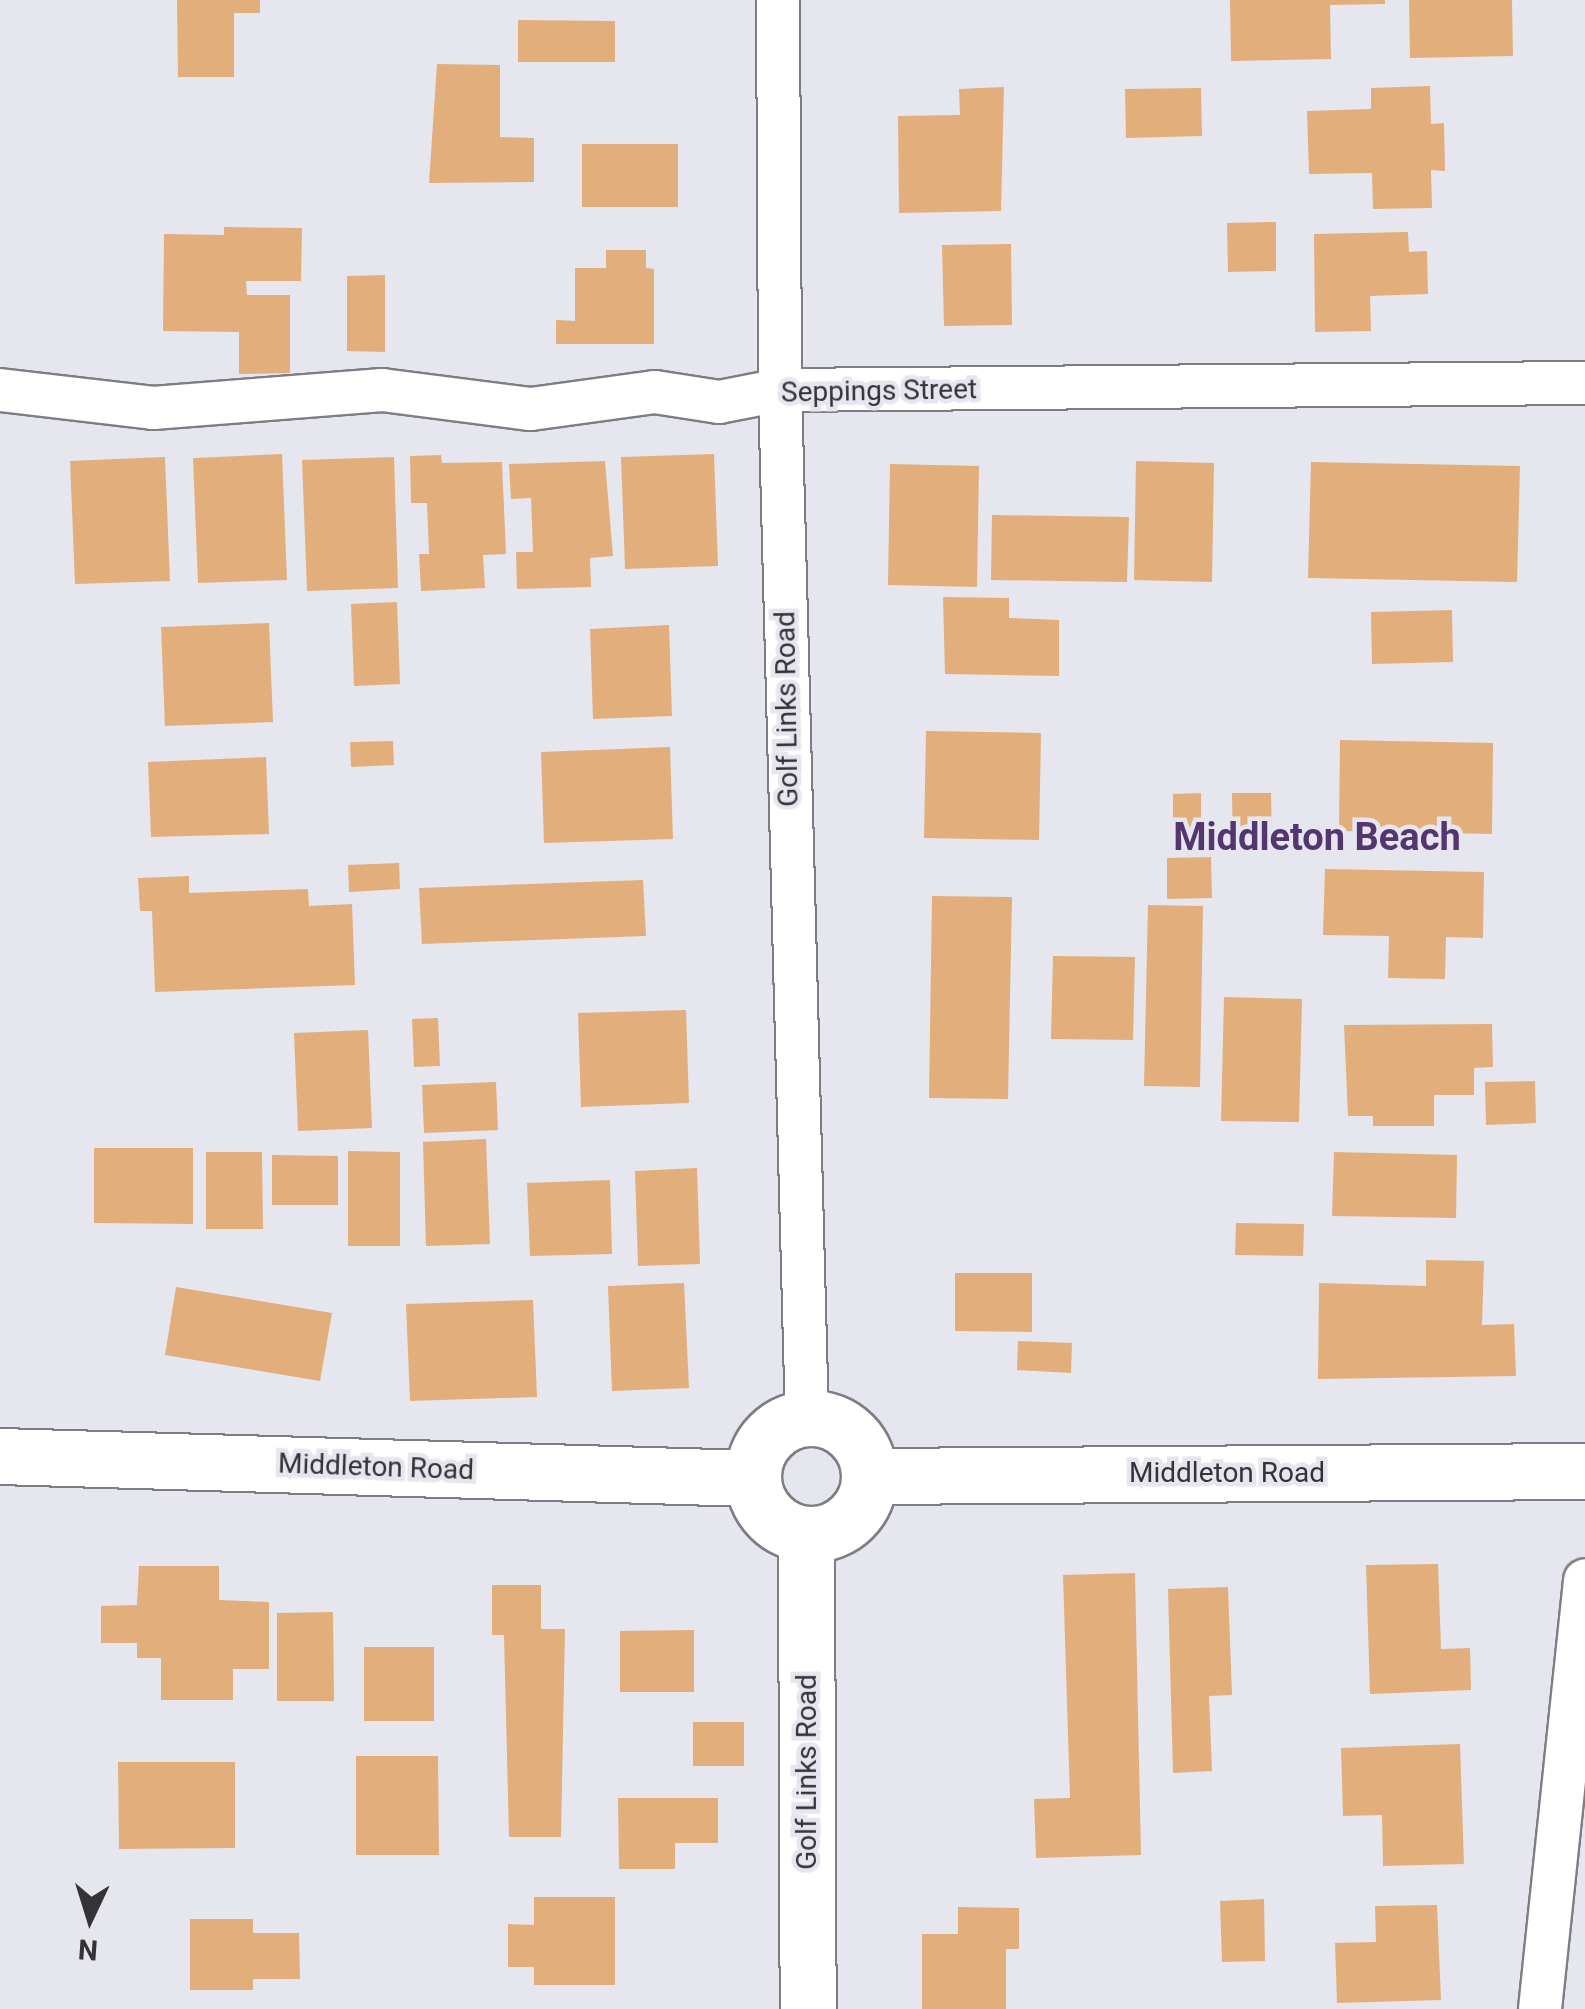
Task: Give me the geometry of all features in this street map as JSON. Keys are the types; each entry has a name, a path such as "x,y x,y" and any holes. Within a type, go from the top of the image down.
{"main road":[{"path":"807,1418 851,1434 869,1476 851,1519 830,1532 806,1534 768,1517 752,1478 768,1437 807,1418"},
{"name":"Middleton Road","path":"0,1456 752,1478"},
{"name":"Middleton Road","path":"869,1476 1585,1471"},
{"name":"Golf Links Road","path":"806,1534 808,2009"}],"street":[{"name":"Golf Links Road","path":"778,0 780,390 807,1418"},
{"name":"Seppings Street","path":"0,390 152,408 382,390 530,409 656,392 719,402 780,390 1585,384"},
{"path":"1540,2009 1585,1580"}],"building":[{"path":"177,0 260,0 260,13 234,13 234,77 178,77"},
{"path":"1230,0 1385,0 1385,4 1330,5 1331,59 1231,61"},
{"path":"1409,0 1512,0 1513,56 1410,58"},
{"path":"518,20 615,21 615,62 518,62"},
{"path":"437,64 500,65 500,137 534,138 534,182 429,183"},
{"path":"1430,86 1431,124 1444,123 1445,171 1431,170 1432,208 1373,209 1372,173 1309,174 1307,111 1371,109 1371,88"},
{"path":"1004,87 1001,211 899,213 898,116 960,115 959,89"},
{"path":"1201,88 1202,136 1126,138 1125,89"},
{"path":"582,144 678,144 678,207 582,207"},
{"path":"1276,222 1276,271 1228,272 1227,223"},
{"path":"224,227 302,228 301,281 246,281 247,295 290,295 290,373 239,374 239,332 163,331 164,234 224,235"},
{"path":"1408,232 1409,252 1427,251 1428,294 1370,296 1371,331 1315,332 1314,234"},
{"path":"1011,244 1012,325 944,326 942,245"},
{"path":"606,250 646,250 646,268 654,269 654,344 556,344 556,320 575,321 575,268 606,268"},
{"path":"385,275 385,352 347,351 347,276"},
{"path":"282,454 287,580 198,583 193,458"},
{"path":"714,454 718,566 625,569 621,457"},
{"path":"441,455 442,463 502,462 506,554 483,555 485,588 421,591 419,554 429,554 427,503 411,503 410,456"},
{"path":"165,457 170,581 75,584 70,461"},
{"path":"394,457 398,588 307,591 302,460"},
{"path":"605,461 613,556 590,558 591,587 517,589 516,552 533,552 531,498 511,499 509,464"},
{"path":"1136,461 1214,463 1212,582 1134,580"},
{"path":"1311,462 1520,466 1517,582 1308,578"},
{"path":"890,464 979,466 977,587 888,585"},
{"path":"992,515 1129,517 1127,582 991,580"},
{"path":"943,597 1009,598 1009,618 1059,620 1059,676 945,674"},
{"path":"397,602 400,684 354,686 351,604"},
{"path":"1452,610 1453,662 1372,664 1371,612"},
{"path":"269,623 273,722 165,726 161,627"},
{"path":"669,625 672,716 593,719 590,629"},
{"path":"926,731 1041,733 1039,840 924,838"},
{"path":"1340,740 1493,743 1492,834 1339,831"},
{"path":"393,741 394,765 351,767 350,742"},
{"path":"670,747 673,839 544,843 541,752"},
{"path":"266,757 269,834 151,837 148,762"},
{"path":"1201,793 1201,836 1173,837 1173,794"},
{"path":"1232,793 1271,793 1272,847 1233,848"},
{"path":"1211,857 1212,898 1167,899 1167,858"},
{"path":"399,863 400,889 349,892 348,865"},
{"path":"1325,869 1484,872 1483,938 1446,937 1445,979 1388,978 1389,936 1323,935"},
{"path":"189,876 189,893 308,889 309,906 352,904 355,985 155,992 152,911 140,911 138,878"},
{"path":"643,880 646,936 422,944 419,888"},
{"path":"932,896 1012,897 1008,1099 929,1098"},
{"path":"1148,905 1203,906 1200,1087 1144,1086"},
{"path":"1053,956 1135,957 1133,1040 1051,1039"},
{"path":"1224,997 1302,999 1299,1122 1221,1121"},
{"path":"686,1010 689,1103 581,1107 578,1013"},
{"path":"438,1018 440,1066 414,1067 412,1019"},
{"path":"1492,1024 1493,1067 1474,1068 1474,1095 1434,1095 1434,1126 1373,1126 1373,1116 1348,1116 1344,1025"},
{"path":"368,1030 372,1128 298,1131 294,1033"},
{"path":"1535,1081 1536,1123 1486,1125 1485,1082"},
{"path":"496,1082 498,1130 424,1133 422,1085"},
{"path":"486,1139 490,1244 426,1246 423,1142"},
{"path":"94,1148 193,1148 193,1224 94,1223"},
{"path":"348,1151 400,1152 400,1246 348,1246"},
{"path":"206,1152 262,1152 263,1229 206,1229"},
{"path":"1334,1152 1457,1155 1456,1218 1332,1216"},
{"path":"272,1155 338,1156 338,1205 272,1205"},
{"path":"697,1168 700,1264 638,1266 635,1171"},
{"path":"610,1180 612,1254 530,1256 527,1183"},
{"path":"1236,1223 1304,1224 1303,1256 1235,1255"},
{"path":"1426,1260 1484,1261 1482,1325 1514,1324 1516,1376 1318,1379 1319,1283 1426,1286"},
{"path":"955,1273 1032,1273 1032,1332 955,1331"},
{"path":"684,1283 689,1388 612,1391 608,1286"},
{"path":"176,1287 332,1313 320,1381 165,1355"},
{"path":"533,1300 537,1397 410,1401 406,1304"},
{"path":"1018,1341 1072,1343 1071,1373 1017,1370"},
{"path":"1438,1564 1441,1649 1470,1648 1471,1690 1370,1694 1366,1565"},
{"path":"139,1566 219,1566 219,1600 269,1602 269,1669 233,1669 233,1700 161,1700 161,1658 137,1658 137,1643 101,1643 101,1606 137,1605"},
{"path":"1135,1573 1141,1855 1036,1858 1034,1799 1070,1798 1063,1575"},
{"path":"492,1585 541,1585 541,1629 565,1629 561,1837 509,1837 504,1635 492,1635"},
{"path":"1228,1587 1232,1695 1209,1696 1212,1771 1173,1773 1168,1589"},
{"path":"333,1612 334,1701 277,1701 277,1613"},
{"path":"694,1630 694,1692 620,1692 620,1631"},
{"path":"364,1647 434,1647 434,1721 364,1721"},
{"path":"693,1722 744,1722 744,1766 693,1766"},
{"path":"1460,1744 1464,1864 1383,1866 1382,1815 1343,1816 1341,1748"},
{"path":"356,1756 438,1756 439,1855 356,1855"},
{"path":"118,1762 235,1762 235,1848 119,1849"},
{"path":"618,1798 718,1798 718,1843 675,1843 675,1869 619,1869"},
{"path":"534,1897 615,1897 615,1985 534,1985 534,1967 508,1967 508,1924 534,1925"},
{"path":"1264,1899 1265,1961 1222,1962 1220,1901"},
{"path":"1437,1905 1441,2000 1337,2003 1335,1943 1376,1942 1375,1906"},
{"path":"958,1907 1019,1908 1019,1949 1006,1949 1006,2009 922,2009 922,1934 958,1934"},
{"path":"190,1919 253,1919 253,1933 299,1933 300,1979 253,1979 253,1990 190,1990"}],"district":[{"name":"Middleton Beach","path":"1317,838"}]}
